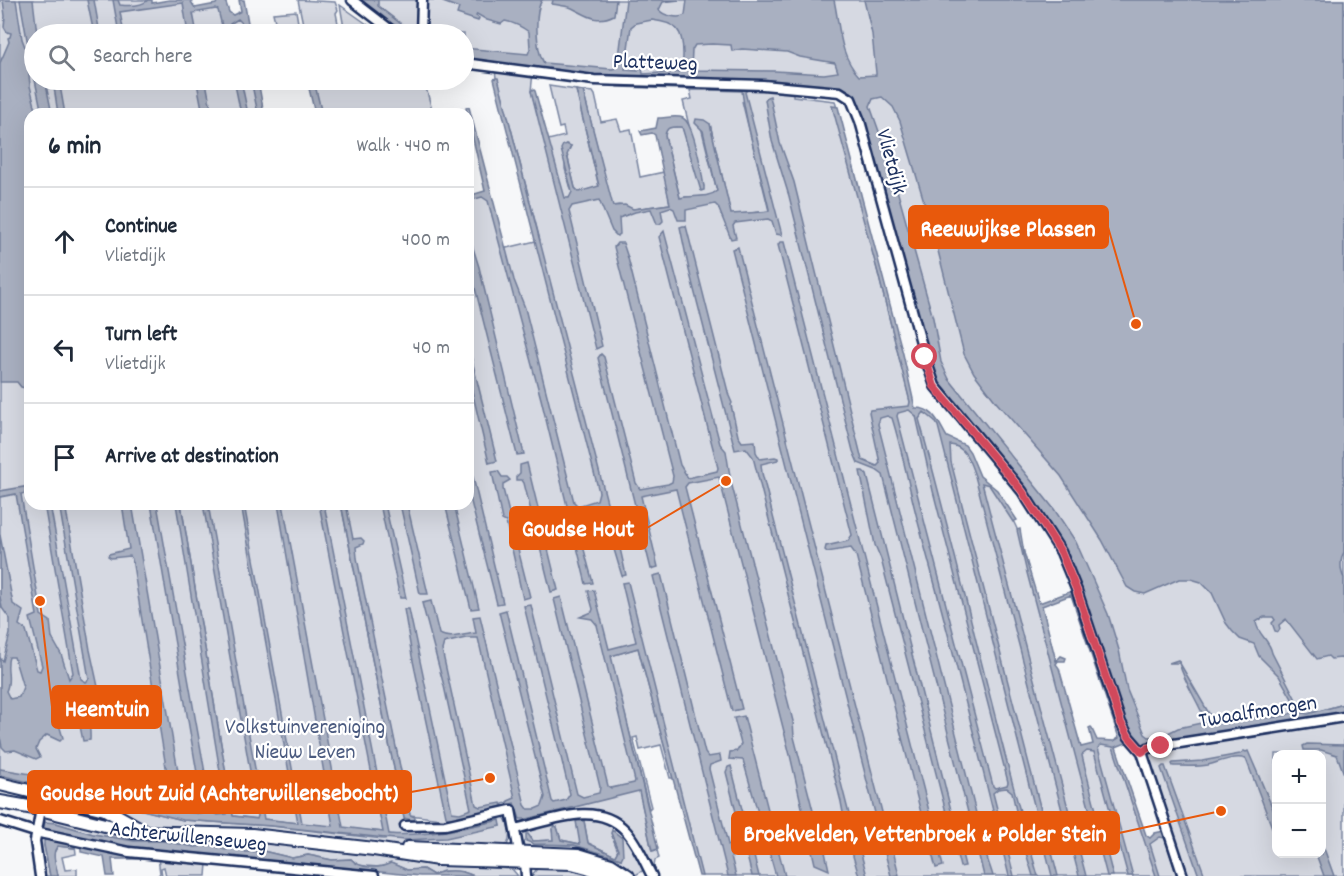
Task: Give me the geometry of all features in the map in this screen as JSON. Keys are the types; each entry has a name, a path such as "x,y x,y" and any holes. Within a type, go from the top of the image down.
{"main road":[{"path":"0,784 105,809 145,831"},
{"path":"0,802 40,809 132,832 252,835 438,859 578,855 611,865 628,876"},
{"path":"522,857 572,863 611,876"}],"street":[{"path":"352,0 383,24"},
{"path":"421,24 422,0"},
{"name":"Platteweg","path":"474,64 594,80 763,85 846,94"},
{"name":"Vlietdijk","path":"846,94 854,104 860,121 934,386 1022,491 1061,552 1077,591 1121,723 1142,752 1183,876"},
{"name":"Twaalfmorgen","path":"1142,752 1148,748 1344,717"},
{"path":"40,876 35,832 44,793"},
{"path":"405,826 445,825 511,810 526,876"},
{"path":"515,829 570,816 594,813 617,823 626,831 651,875"},
{"name":"Achterwillenseweg","path":"0,821 35,832 129,852 374,876"}],"green space":[{"path":"0,0 151,0 152,5 180,0 189,9 223,5 226,18 244,15 245,24 24,24 24,90 257,90 261,108 24,108 24,510 180,510 231,820 145,808 0,772"},
{"path":"298,0 335,2 338,10 336,13 338,24 303,24"},
{"path":"362,0 1344,0 1344,704 1308,714 1145,740 1044,507 942,377 856,88 828,82 545,70 474,53 474,24 398,24"},
{"path":"340,5 367,24 343,24"},
{"path":"296,11 298,24 276,24 273,13"},
{"path":"495,69 533,73 531,91 563,202 603,197 609,213 720,199 729,219 773,213 742,101 769,211 731,215 710,124 701,127 717,191 704,196 680,198 665,136 670,127 682,127 704,187 683,101 692,99 690,90 771,90 793,93 793,96 835,101 912,409 933,416 946,440 965,448 980,480 993,489 1007,509 1018,531 1078,750 1096,744 1113,743 1145,840 1165,834 1179,876 701,876 640,645 607,653 641,789 530,814 514,803 516,810 527,819 639,790 652,851 657,850 659,858 655,860 654,867 657,876 644,851 600,812 576,811 523,823 516,821 513,806 509,807 507,803 503,804 501,809 448,820 410,815 345,510 474,510 474,197 489,193 502,249 540,240"},
{"path":"549,86 576,90 599,187 579,192 575,188 567,154 571,146 566,144 565,169 572,192 567,199 563,197 548,140 565,136 563,127 559,128"},
{"path":"314,90 427,90 431,108 318,108"},
{"path":"583,91 593,92 595,95 601,122 617,119 621,131 631,129 640,177 664,172 670,204 633,209 619,205 612,206"},
{"name":"Volkstuinvereniging Nieuw Leven","path":"182,510 342,510 405,830 441,828 502,815 508,825 509,842 504,848 433,849 146,827 44,791 45,785 183,820 272,826 383,839 409,836 233,816","holes":["499,820 501,826 447,832"]},
{"path":"638,648 673,778 670,778 661,745 640,750 637,737 633,738 651,807 649,809 610,656"},
{"path":"1344,714 1344,745 1318,749 1344,750 1344,876 1188,876 1147,752 1141,744"},
{"path":"50,815 460,866 512,869 518,876 474,876 463,872 443,871 433,875 423,869 407,870 393,864 379,867 358,865 351,859 332,860 308,855 292,858 263,851 245,852 242,848 225,850 213,845 195,847 163,841 134,841 93,834 56,823 44,833 41,829 44,818"},
{"path":"586,817 599,819 617,828 629,841 644,870 634,876 525,848 519,833","holes":["584,821 588,843 615,856 618,851 621,859 574,845 534,844 531,837 533,841 554,840 552,829 557,827 561,840 580,844 577,826"]},
{"path":"40,836 75,845 76,854 62,857 65,870 77,869 77,876 58,876 53,854 58,846 74,848 73,845 47,839 44,845 50,876 44,876 38,842"},
{"path":"158,858 193,859 194,863 207,864 206,876 166,876 164,867 161,868 162,876 158,876 160,873"},
{"path":"537,869 578,869 601,876 531,876"}],"water":[{"path":"3,0 16,0 24,44 24,90 31,90 36,108 24,108 24,388 17,382 0,382 0,63 11,33 7,32 4,27"},
{"path":"20,0 33,0 36,24 24,24"},
{"path":"87,0 94,0 98,24 92,24"},
{"path":"113,0 118,0 120,5 127,5 139,4 148,0 152,0 152,3 190,0 195,8 216,4 218,0 225,0 229,12 233,15 241,11 239,0 244,0 248,24 242,24 238,19 230,24 222,24 216,9 193,13 195,24 186,24 183,3 120,12 122,24 117,24"},
{"path":"357,0 378,0 378,6 401,24 388,24"},
{"path":"444,0 542,0 539,6 537,32 539,50 544,63 612,69 618,65 626,0 679,0 663,2 659,10 675,17 685,15 687,0 834,0 844,50 852,68 859,76 876,75 872,34 864,0 1344,0 1344,552 1341,565 1344,578 1344,661 1341,658 1331,659 1328,656 1317,659 1286,619 1279,625 1278,632 1275,631 1272,623 1275,620 1273,617 1264,617 1256,622 1303,713 1308,714 1344,704 1344,714 1146,745 1136,739 1126,723 1106,674 1075,571 1064,548 1027,494 940,388 934,377 860,108 851,92 838,88 779,82 598,78 593,74 590,77 474,60 474,49 528,54 529,32 518,25 505,21 501,24 477,14 478,21 457,14 459,8 443,2","holes":["652,20 667,23 677,29 682,39 683,59 678,72 643,74 642,67 638,67 638,71 625,70 631,27 636,23","695,45 731,45 732,51 742,49 787,52 800,57 835,63 838,72 824,74 691,70 692,50","882,97 893,107 900,121 934,235 964,354 974,373 996,402 1061,476 1102,540 1127,587 1145,594 1179,579 1201,582 1212,593 1232,631 1240,639 1254,644 1259,656 1279,676 1296,706 1295,711 1278,717 1247,718 1218,723 1211,717 1178,660 1169,663 1179,663 1206,722 1178,728 1164,735 1149,737 1145,734 1127,690 1119,650 1108,614 1076,542 1054,509 949,379 941,362 933,318 887,154 870,106 873,99"]},
{"path":"553,0 616,0 614,15 597,19 570,7 552,4"},
{"path":"498,78 616,537 636,534 636,537 619,544 626,575 622,576 601,506 596,505 577,511 576,520 593,583 586,584 541,399 488,201 482,197 474,199 474,194 485,191 474,143 474,126 514,280 525,308 574,502 578,506 597,500 599,492 494,79"},
{"path":"616,85 763,88 763,90 745,92 782,235 776,234 772,221 768,219 735,223 733,226 736,238 731,239 715,204 686,210 686,220 678,220 674,209 670,207 661,210 663,221 660,224 657,224 651,209 635,212 619,218 620,234 617,236 612,231 599,200 572,206 569,211 602,346 596,349 531,91 533,89 565,198 569,198 572,192 561,149 563,145 571,146 567,155 575,188 579,192 599,186 576,90 583,91 613,206 625,205 633,209 670,204 655,135 652,133 642,135 640,131 656,128 658,118 678,117 683,118 691,129 704,187 701,191 682,127 671,127 665,136 680,198 704,196 717,191 703,131 695,123 696,119 704,120 710,124 731,214 769,211 742,91 617,87"},
{"path":"37,90 47,90 51,108 41,108"},
{"path":"54,90 61,90 64,108 57,108"},
{"path":"198,90 208,90 211,108 202,108"},
{"path":"236,90 243,90 247,108 240,108"},
{"path":"253,90 260,90 263,108 257,108"},
{"path":"309,90 316,90 321,108 314,108"},
{"path":"770,96 780,143 794,182 862,460 877,466 880,463 870,410 909,406 910,402 878,273 832,106 838,107 915,408 927,410 947,437 965,445 980,476 997,490 1017,520 1013,522 989,485 982,483 1086,876 1079,876 975,476 964,452 950,445 951,462 1058,876 1052,876 938,426 924,412 919,419 1038,876 1033,876 1012,792 1007,788 998,789 993,793 1014,876 1009,876 896,432 892,418 887,416 880,418 878,424 985,853 993,876 984,876 883,475 858,463 853,451 789,196 772,141 765,100","holes":["909,410 916,416 1008,782 1007,785 995,788 897,416 898,413"]},
{"path":"686,226 732,403 738,436 742,442 755,441 756,452 760,459 778,458 778,460 761,464 762,473 855,831 876,827 877,821 732,249 738,247 884,820 890,823 919,816 921,813 856,555 851,548 827,552 825,550 826,546 848,541 852,535 778,245 784,242 943,866 936,868 924,823 921,822 892,830 890,838 899,875 891,876 878,832 857,839 867,876 859,876 850,846 825,852 829,870 815,864 790,755 719,477 688,483 685,487 742,709 732,711 676,489 641,496 658,567 651,569 598,358 601,354 604,357 636,483 640,489 668,484 672,482 673,476 614,247 617,243 623,243 628,258 680,465 688,478 717,471 718,468 659,237 664,231 720,444 726,451 731,482 793,721 794,737 820,838 829,840 847,834 841,802 753,457 746,448 735,450 689,270 680,227"},
{"path":"474,251 524,454 517,455 474,284"},
{"path":"474,368 497,461 489,463 474,399"},
{"path":"527,463 558,590 551,592 524,483 522,480 516,480 520,473 520,465"},
{"path":"498,471 502,477 510,480 503,484 503,489 530,597 523,599 492,472"},
{"path":"860,471 867,475 965,866 960,867 881,559 875,545"},
{"path":"474,481 503,603 497,604 473,510"},
{"path":"24,487 24,493 21,494 41,615 50,621 52,638 61,654 69,679 73,673 45,510 51,510 81,679 86,682 89,679 60,510 66,510 90,650 102,705 97,710 90,706 90,740 83,741 77,711 69,709 60,713 58,721 63,738 60,741 47,735 39,742 36,749 40,757 36,759 15,750 6,751 2,747 0,737 0,658 3,661 10,634 10,619 2,608 0,597 0,535 13,604 23,611 19,625 26,630 37,670 40,671 42,666 30,618 37,615 16,494 0,497 0,491","holes":["9,657 14,657 23,687 19,697 10,699 6,691"]},
{"path":"123,510 133,510 185,812 202,814 203,808 152,510 158,510 212,812 217,815 227,814 177,510 182,510 233,816 257,819 258,816 204,510 209,510 264,819 298,823 242,510 245,510 302,823 333,826 279,510 284,510 343,827 383,832 320,510 325,510 389,834 431,833 500,820 501,826 446,838 404,840 272,826 183,820 0,775 0,769 37,775 173,810 132,559 130,556 111,558 108,556 129,549"},
{"path":"342,510 347,510 353,539 361,538 364,541 356,547 357,558 410,815 415,817 415,821 404,818"},
{"path":"381,510 386,510 406,598 400,598"},
{"path":"401,510 408,510 428,594 420,594"},
{"path":"446,510 455,510 479,608 471,609"},
{"path":"1020,529 1024,553 1039,603 1072,591 1117,723 1127,740 1126,743 1116,747 1146,835 1150,838 1155,833 1164,831 1180,876 1177,876 1165,838 1160,837 1150,844 1160,876 1156,876 1113,747 1101,745 1098,748 1133,876 1128,876 1094,752 1087,751 1082,755 1083,760 1113,876 1107,876 1017,530","holes":["1071,595 1119,738 1114,741 1097,740 1091,727 1089,728 1093,744 1081,747 1056,664 1058,661 1065,661 1066,658 1061,656 1056,661 1042,606"]},
{"path":"661,574 705,753 708,757 720,755 721,761 710,765 709,769 736,876 728,876 653,576"},
{"path":"628,582 702,876 699,876 638,648 611,656 658,849 652,851 639,791 520,819 514,803 509,805 508,801 515,798 478,638 444,643 442,650 476,805 480,807 501,803 502,806 462,817 448,818 446,816 404,609 409,609 452,812 460,813 471,809 444,686 422,603 431,601 439,634 444,636 453,637 476,633 473,617 480,616 525,805 528,809 535,809 542,806 545,797 499,612 506,610 554,803 566,800 570,794 524,606 531,605 577,794 583,797 599,793 600,787 554,599 561,597 608,786 611,788 634,783 597,625 592,619 580,617 592,612 588,591 594,590 609,649 636,642 622,583"},
{"path":"744,716 785,876 776,876 743,760 729,759 730,752 737,751 741,744 734,718"},
{"path":"1307,744 1344,745 1344,774 1337,755 1326,750 1304,750 1303,746"},
{"path":"1248,751 1272,807 1272,827 1246,759 1232,758 1199,766 1173,766 1172,764"},
{"path":"731,766 759,876 752,876 726,772"},
{"path":"1165,766 1205,876 1199,876 1161,768"},
{"path":"576,821 584,821 588,843 615,856 618,850 611,833 612,830 622,838 623,855 621,859 574,845 534,844 526,841 526,834 533,841 553,840 552,829 555,826 561,840 580,844"},
{"path":"45,822 134,841 163,841 195,847 213,845 225,850 238,846 245,852 263,851 292,858 308,855 332,860 351,859 359,865 370,867 391,863 407,870 423,869 433,875 454,871 474,876 420,876 214,855 128,849 46,831 43,829"},
{"path":"47,839 73,845 74,848 58,846 54,852 58,876 50,876 44,845"},
{"path":"81,847 147,857 147,859 112,859 114,876 107,876 104,857 81,852"},
{"path":"1326,854 1334,876 1324,876 1317,858 1326,858"}],"place":[{"name":"Reeuwijkse Plassen","path":"1136,324"},
{"name":"Goudse Hout","path":"726,481"},
{"name":"Heemtuin","path":"40,601"},
{"name":"Goudse Hout Zuid (Achterwillensebocht)","path":"490,778"},
{"name":"Broekvelden, Vettenbroek & Polder Stein","path":"1221,811"}],"route":[{"path":"925,357 934,386 1022,491 1061,552 1077,591 1084,618 1121,723 1129,737 1142,752 1148,748 1161,746"}]}
